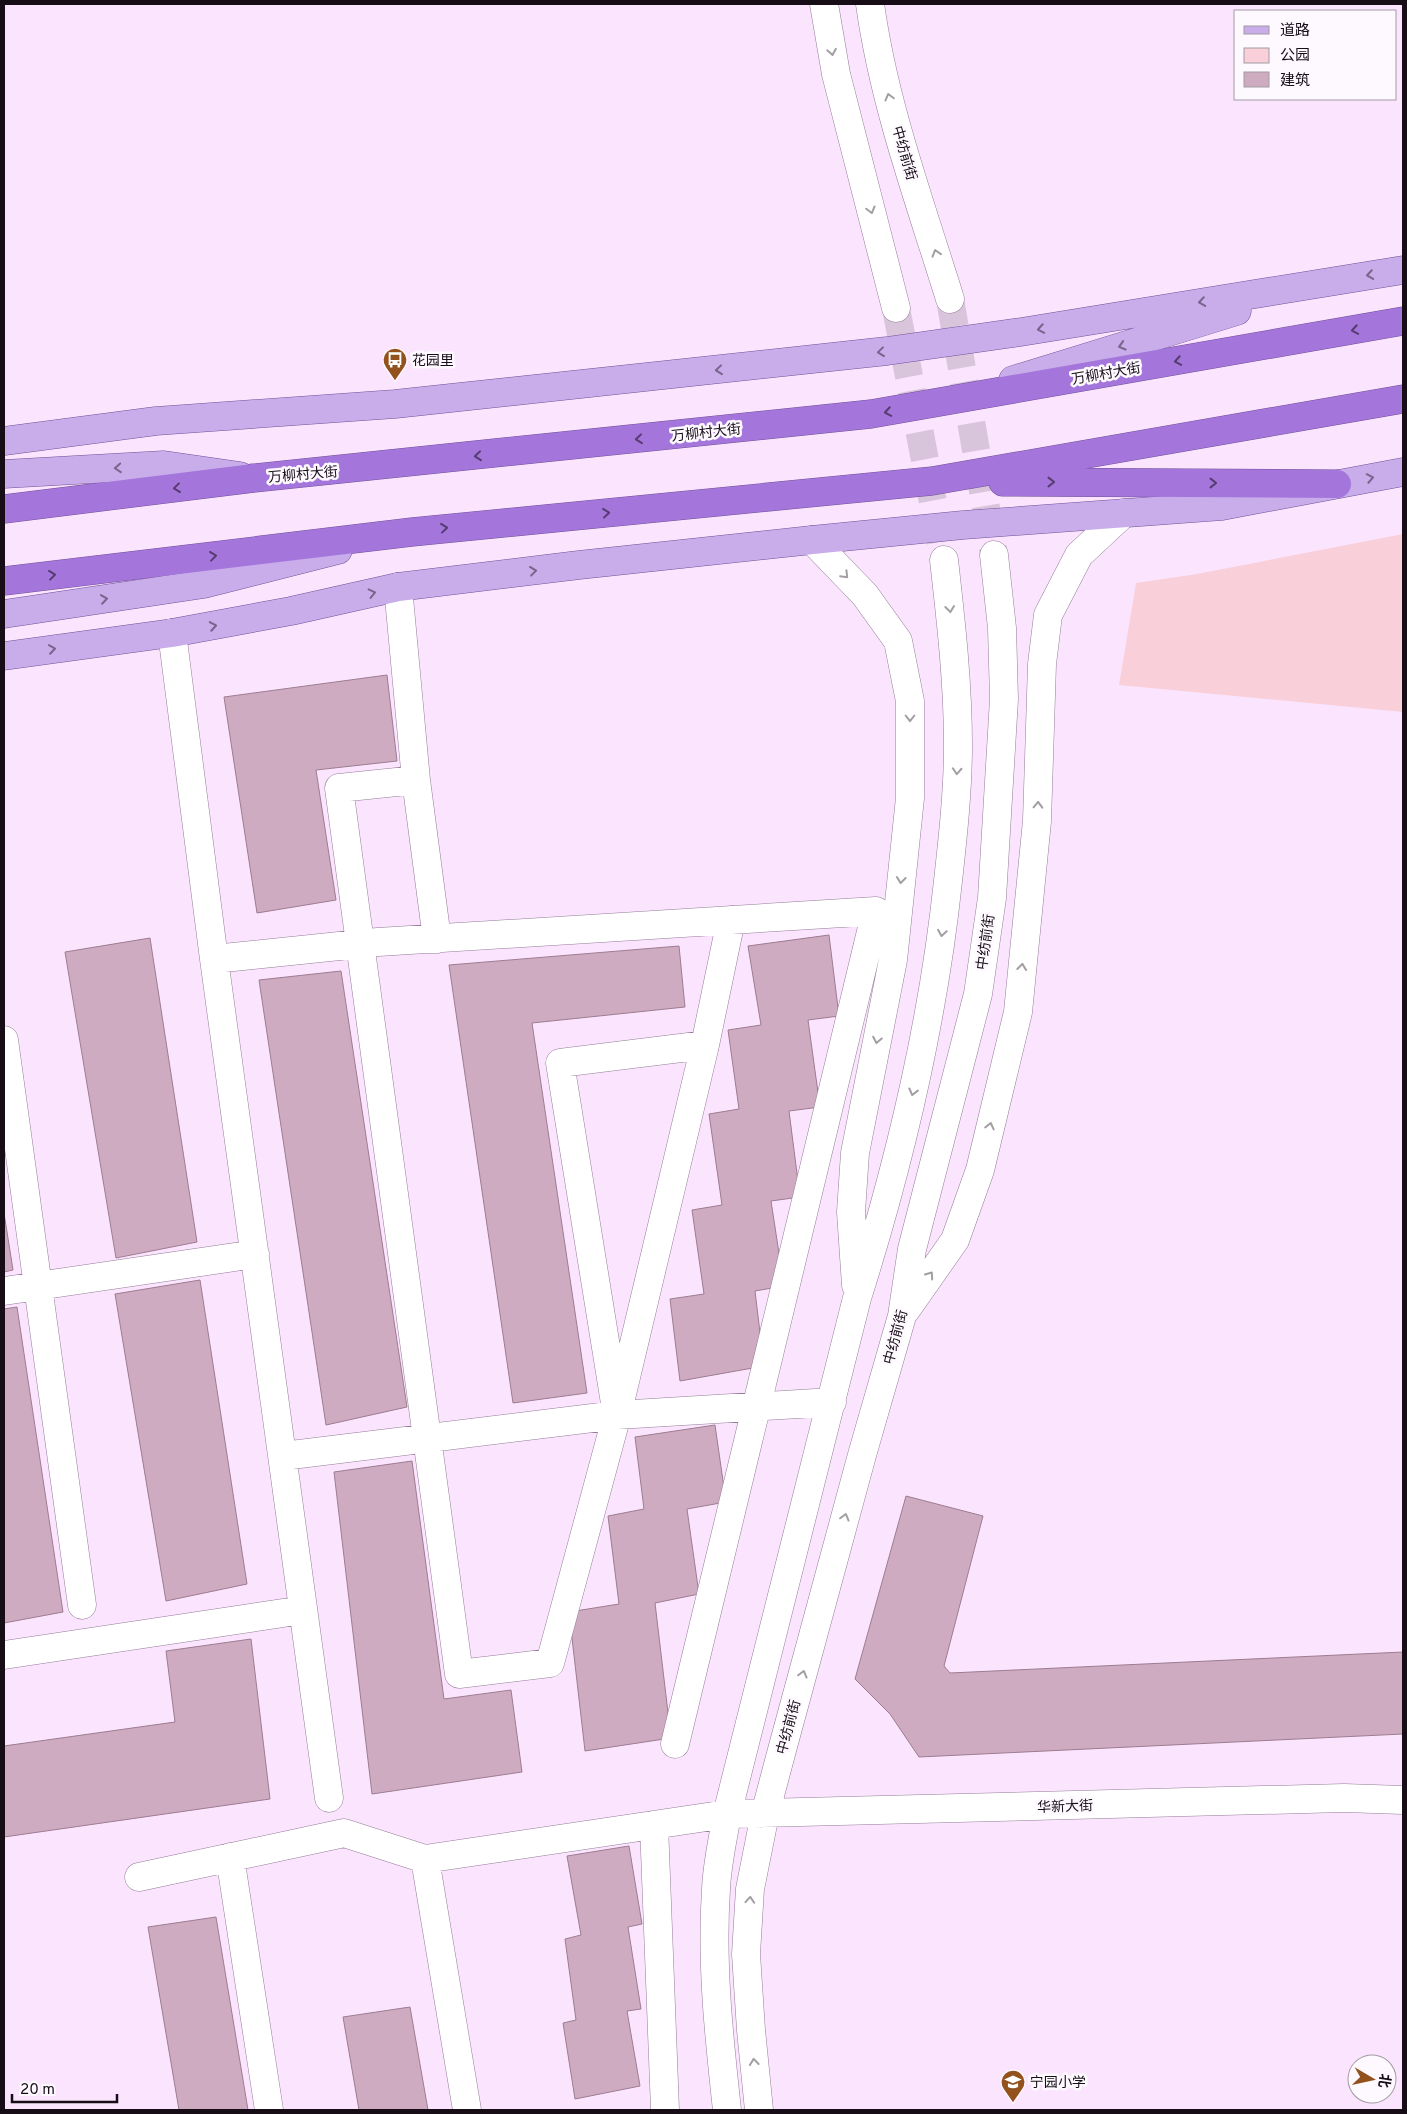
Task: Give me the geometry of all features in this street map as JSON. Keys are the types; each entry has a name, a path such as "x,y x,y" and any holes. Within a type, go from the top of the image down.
{"highway":[{"name":"万柳村大街","path":"4,509 254,478 871,414 1403,321"},
{"path":"4,581 412,532 932,481 1403,399"},
{"path":"932,481 1337,484"}],"main road":[{"path":"4,441 156,421 395,404 887,351 1021,332 1403,270"},
{"path":"936,404 1336,281"},
{"path":"4,474 164,465 254,478"},
{"path":"4,656 172,633 291,611 398,587 579,565 964,525 1222,506 1403,472"},
{"path":"4,614 204,584 412,532"}],"street":[{"path":"824,4 836,74 896,308"},
{"name":"中纺前街","path":"870,4 876,46 901,141 950,299"},
{"path":"902,1316 955,1240 980,1170 1018,1012 1037,821 1042,664 1048,615 1079,555 1124,513"},
{"path":"812,540 865,595 898,641 910,702 910,798 893,960 855,1153 851,1212 857,1298"},
{"name":"中纺前街","path":"759,2110 746,1954 750,1889 765,1814 859,1464 902,1316 912,1249 978,994 992,898 1004,699 1002,628 994,555"},
{"path":"727,2110 717,2015 714,1947 716,1887 727,1814 739,1760 832,1402 857,1298 877,1235 925,1042 943,927 952,844 958,746 956,660 944,560"},
{"path":"398,587 416,780 437,939"},
{"path":"172,633 214,959 329,1798"},
{"path":"416,780 339,788 459,1674 550,1662 617,1415 705,1044 731,920"},
{"path":"214,959 360,944 876,911 676,1744"},
{"path":"4,1040 82,1605"},
{"path":"617,1415 560,1063 705,1044"},
{"path":"4,1291 255,1254"},
{"path":"283,1456 617,1415 832,1402"},
{"path":"4,1655 303,1610"},
{"name":"华新大街","path":"425,1859 727,1814 1344,1798 1403,1800"},
{"path":"654,1825 666,2110"},
{"path":"139,1877 344,1833 425,1859 467,2110"},
{"path":"230,1858 269,2110"}],"green space":[{"path":"1403,534 1403,712 1119,685 1136,583 1197,574"}],"building":[{"path":"387,675 397,761 316,770 336,900 257,913 224,697"},
{"path":"829,935 839,1016 808,1020 820,1107 789,1111 800,1197 771,1201 784,1286 755,1291 764,1366 680,1381 670,1299 704,1294 692,1210 722,1205 709,1114 739,1109 728,1030 761,1025 748,946"},
{"path":"150,938 197,1242 116,1258 65,952"},
{"path":"679,946 685,1007 532,1023 587,1393 513,1403 449,965"},
{"path":"341,971 407,1407 326,1425 259,980"},
{"path":"4,1213 13,1270 4,1272"},
{"path":"200,1280 247,1584 166,1601 115,1294"},
{"path":"17,1307 63,1612 4,1623 4,1309"},
{"path":"715,1425 726,1502 687,1509 699,1594 655,1603 671,1738 585,1751 569,1612 619,1604 608,1516 644,1509 635,1437"},
{"path":"412,1461 444,1699 511,1690 522,1772 372,1794 334,1472"},
{"path":"906,1496 983,1516 944,1666 950,1673 1403,1652 1403,1734 919,1757 890,1714 855,1679"},
{"path":"251,1639 270,1799 4,1837 4,1746 175,1722 166,1651"},
{"path":"629,1846 642,1924 628,1927 641,2009 627,2011 640,2086 575,2099 563,2023 576,2020 565,1939 581,1935 567,1856"},
{"path":"216,1917 248,2110 179,2110 148,1927"},
{"path":"410,2007 428,2110 359,2110 343,2017"}],"tunnel":[{"path":"950,299 994,555"},
{"path":"896,308 944,560"}],"place":[{"name":"花园里","path":"395,381"},
{"name":"宁园小学","path":"1013,2103"}]}
